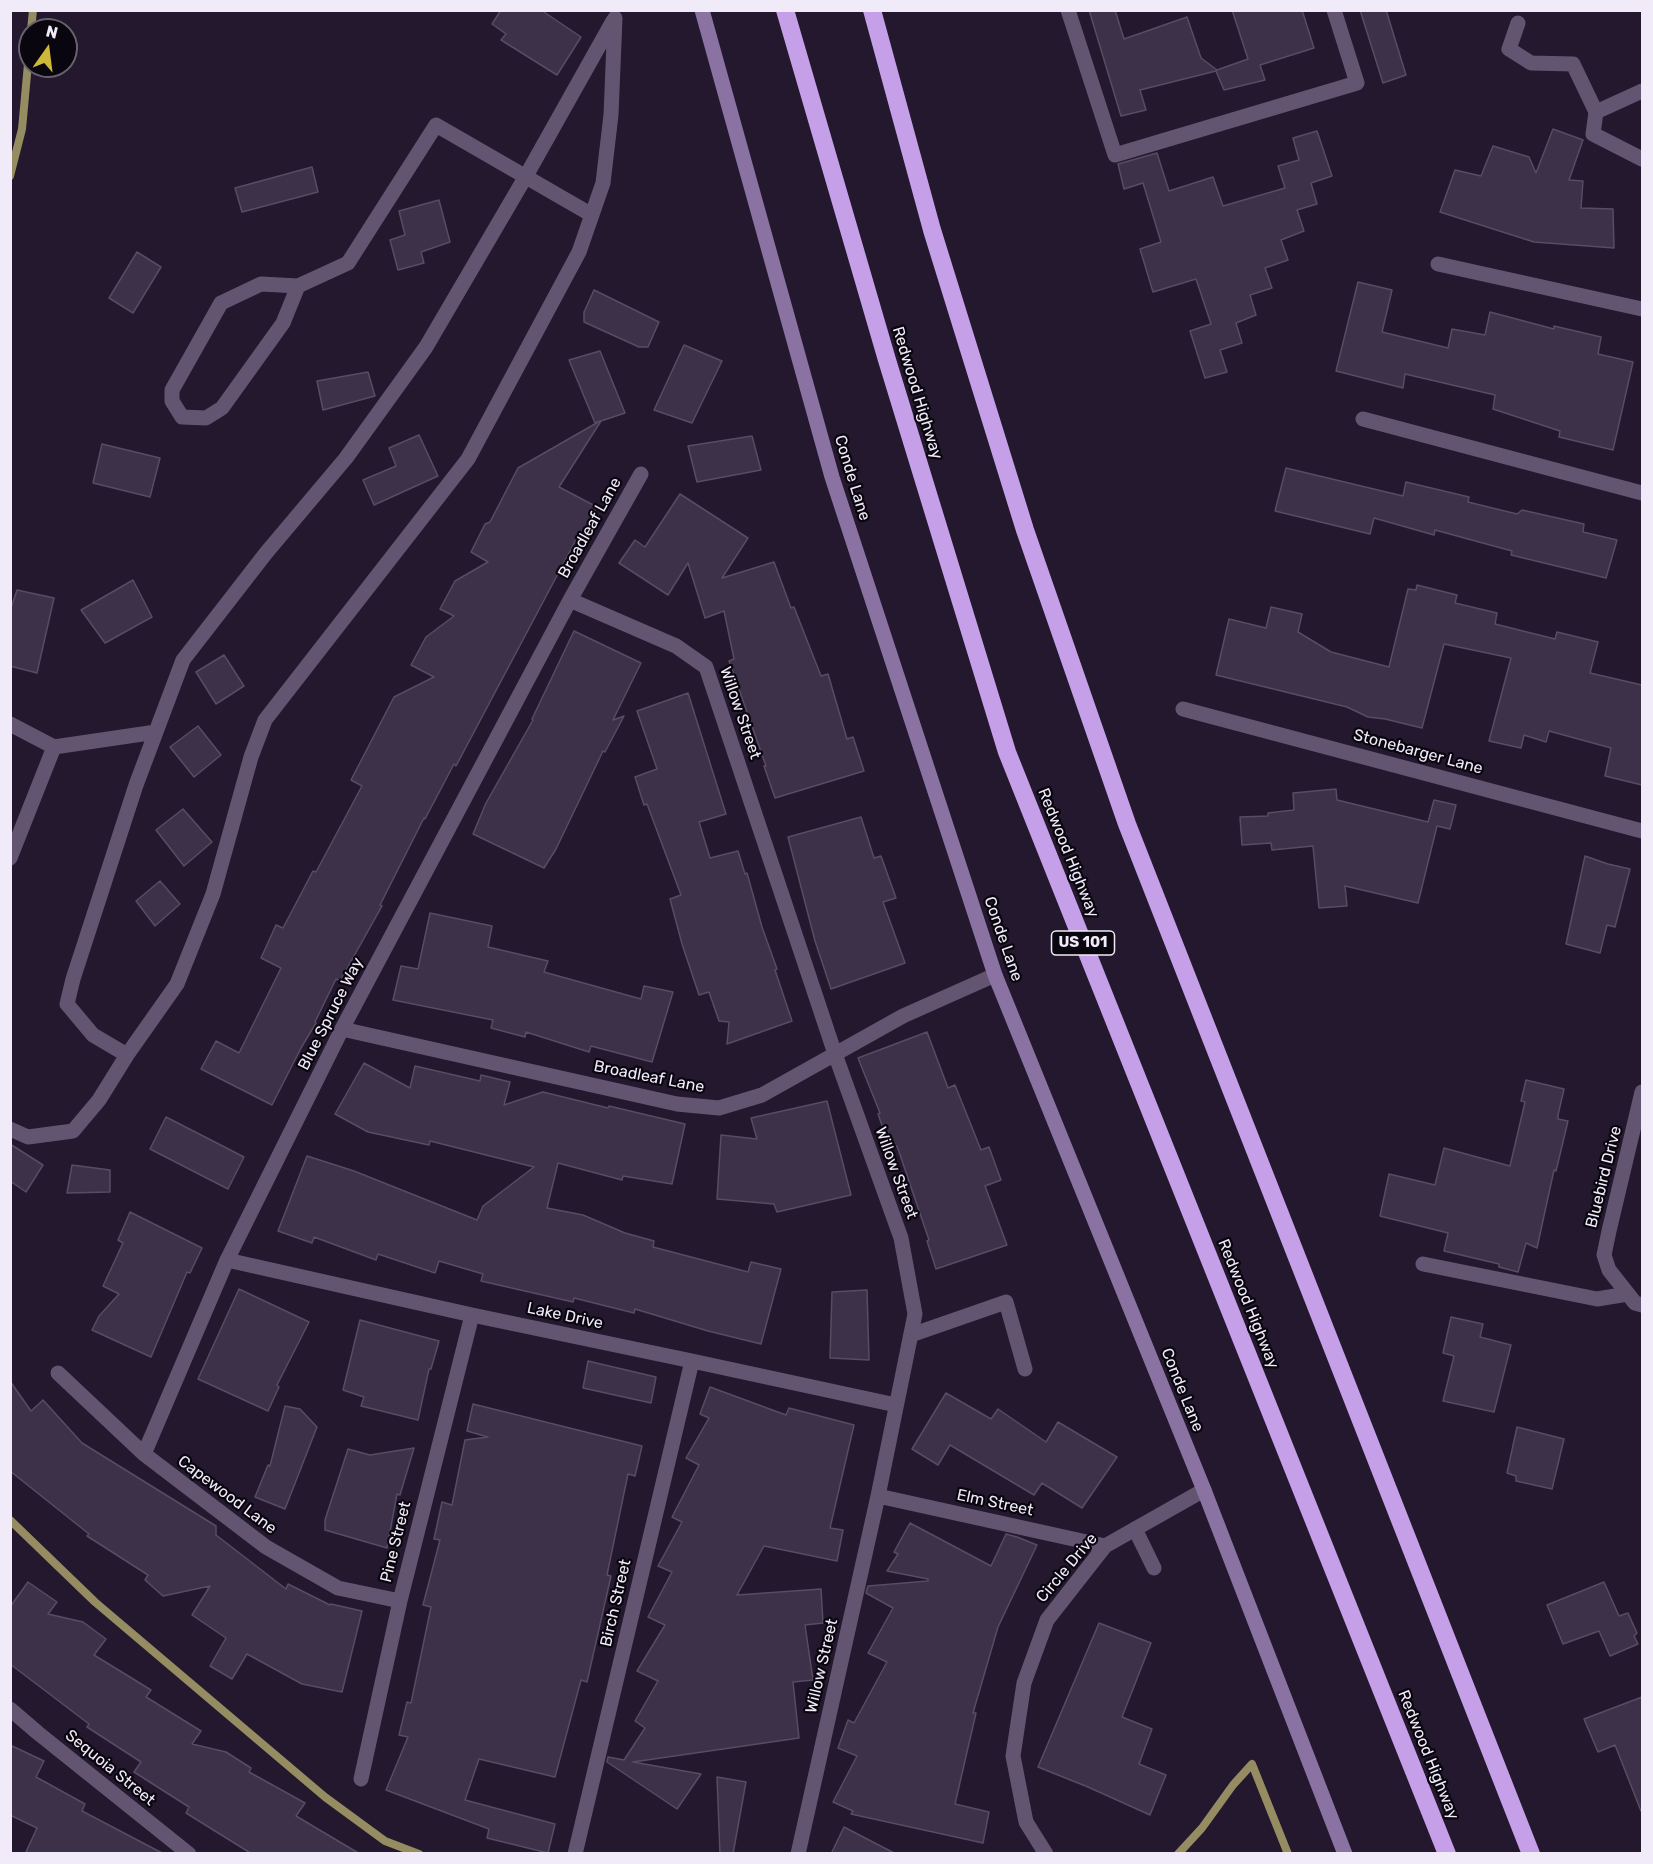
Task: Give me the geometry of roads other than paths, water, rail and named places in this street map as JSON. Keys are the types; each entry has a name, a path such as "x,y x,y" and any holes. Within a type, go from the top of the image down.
{"highway":[{"name":"Redwood Highway","path":"784,10 886,360 1006,752 1447,1854"},
{"path":"872,10 932,230 1015,496 1127,824 1531,1854"}],"street":[{"name":"Conde Lane","path":"702,10 832,477 995,975 1204,1490 1345,1854"},
{"path":"1068,10 1115,155 1357,82 1334,10"},
{"path":"127,1055 93,1035 67,1004 136,785 183,660 266,553 346,458 426,347 618,14"},
{"path":"10,1129 28,1137 73,1131 99,1100 127,1055 177,984 213,894 251,757 265,720 468,459 579,252 603,183 611,115 618,14"},
{"path":"1518,23 1509,49 1531,63 1573,64 1596,112 1593,134 1642,159"},
{"path":"1596,112 1642,91"},
{"path":"298,286 283,322 222,408 206,418 182,417 172,401 172,390 221,303 261,284 298,286 348,263 436,125 592,215"},
{"path":"1438,264 1642,309"},
{"path":"1363,419 1642,493"},
{"name":"Broadleaf Lane","path":"570,600 641,474"},
{"name":"Blue Spruce Way","path":"144,1454 227,1260 342,1029 570,600"},
{"name":"Willow Street","path":"570,600 676,646 706,667 835,1054 901,1238 915,1314 878,1496 798,1854"},
{"name":"Stonebarger Lane","path":"1184,709 1642,831"},
{"path":"10,724 54,747 156,732"},
{"path":"10,858 54,747"},
{"name":"Broadleaf Lane","path":"342,1029 677,1104 719,1108 762,1095 903,1016 995,975"},
{"name":"Bluebird Drive","path":"1628,1294 1609,1270 1604,1256 1642,1092"},
{"name":"Lake Drive","path":"227,1260 472,1316 692,1360 896,1406"},
{"path":"1423,1264 1597,1299 1628,1294 1635,1303 1642,1305"},
{"path":"911,1335 1006,1302 1025,1369"},
{"name":"Pine Street","path":"361,1779 400,1601 472,1316"},
{"name":"Birch Street","path":"575,1854 692,1360"},
{"name":"Capewood Lane","path":"58,1373 144,1454 266,1547 338,1588 400,1601"},
{"name":"Circle Drive","path":"1046,1854 1026,1822 1013,1756 1024,1683 1047,1620 1105,1546 1204,1490"},
{"name":"Elm Street","path":"878,1496 1105,1546"},
{"path":"1135,1529 1154,1568"},
{"name":"Sequoia Street","path":"10,1709 189,1854"}],"waterway":[{"path":"32,18 33,10"},
{"path":"10,176 22,129 27,78"},
{"path":"10,1520 95,1602 325,1797 385,1841 419,1854"},
{"path":"1178,1854 1202,1828 1233,1785 1252,1764 1288,1854"}]}
